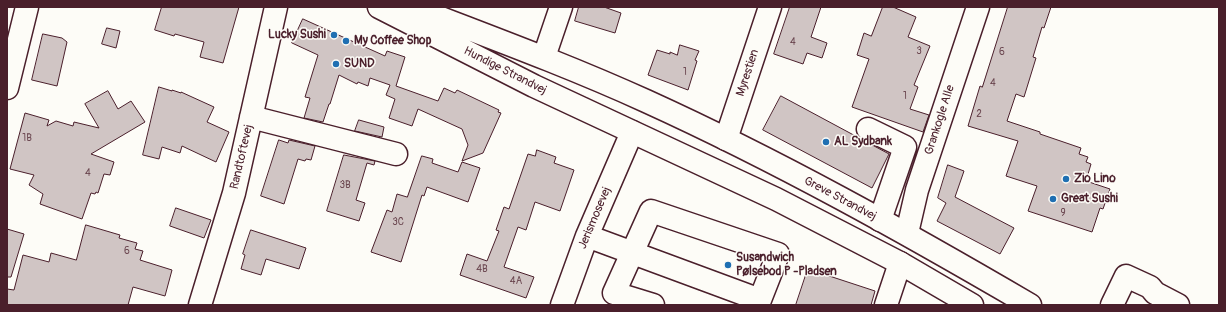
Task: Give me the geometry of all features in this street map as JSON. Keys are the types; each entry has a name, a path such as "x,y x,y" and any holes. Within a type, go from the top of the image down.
{"main road":[{"path":"7,88 28,7"},
{"name":"Randtoftevej","path":"200,305 234,193 276,7"},
{"name":"Hundige Strandvej","path":"379,7 534,86 632,132"},
{"name":"Hundige Strandvej","path":"412,7 544,57 645,101"},
{"path":"544,57 561,7"},
{"name":"Myrestien","path":"726,139 770,7"},
{"name":"Grankogle Alle","path":"907,234 917,190 978,7"},
{"name":"Jerismosevej","path":"562,305 587,236 645,101"},
{"name":"Greve Strandvej","path":"645,101 726,139 907,234 1030,305"},
{"path":"251,117 396,154"},
{"path":"868,129 905,147 880,220"},
{"path":"632,132 776,199 900,263 972,305"},
{"path":"587,236 632,253 759,302 778,254 651,211 632,253 614,293 653,305"},
{"path":"886,305 900,263"},
{"path":"1112,305 1126,276 1150,287 1155,293 1178,305"}],"building":[{"path":"162,7 239,7 223,63 200,57 204,42 175,34 174,36 155,30"},
{"path":"579,7 604,7 621,13 615,33 575,21"},
{"path":"790,7 821,7 811,37 827,43 822,58 807,53 803,64 774,54"},
{"path":"883,7 893,7 916,17 908,37 930,46 914,85 918,87 910,109 929,115 923,132 852,107 869,59 857,55 864,33 871,36"},
{"path":"1008,7 1051,7 1044,28 1042,27 1033,57 1036,58 1024,97 1016,94 1007,121 1081,148 1079,154 1088,157 1086,162 1091,164 1086,181 1110,189 1103,209 1100,208 1092,232 1028,211 1037,186 1006,176 1018,141 968,126 980,86 982,87"},
{"path":"303,19 385,56 387,51 405,57 396,86 438,101 444,88 455,93 457,90 499,110 498,112 501,113 483,153 462,161 468,145 462,129 418,109 412,126 389,118 395,99 386,95 390,85 370,78 368,86 358,82 357,84 339,75 323,122 304,118 310,98 305,97 318,55 292,43"},
{"path":"107,28 120,31 116,48 102,44"},
{"path":"43,34 62,38 67,42 57,86 32,80"},
{"path":"680,45 699,51 695,60 697,61 688,90 648,75 657,50 670,54 670,52 677,55"},
{"path":"159,87 181,92 214,107 207,122 229,132 216,162 182,146 180,153 162,147 159,159 143,155"},
{"path":"108,91 118,109 131,101 145,122 91,154 114,162 110,175 104,174 98,193 91,193 82,219 40,204 43,194 29,185 34,175 10,169 25,113 49,120 47,126 56,121 73,126 74,122 99,128 85,104"},
{"name":"AL Sydbank","path":"781,96 889,154 872,188 763,130"},
{"path":"359,120 384,127 382,137 355,131"},
{"path":"279,140 288,143 289,140 315,146 311,160 306,159 305,161 298,159 284,204 261,196"},
{"path":"537,150 556,157 554,163 574,170 560,211 535,202 526,230 518,227 504,267 534,277 526,298 460,275 467,254 487,261 499,231 496,230 504,207 509,209 528,154 535,156"},
{"path":"344,155 375,161 374,165 367,163 356,200 365,203 359,221 327,211"},
{"path":"422,156 433,159 432,163 458,172 462,162 480,168 468,202 427,187 424,196 422,195 401,262 371,252 387,210 392,212 397,194 407,197"},
{"path":"948,165 964,171 955,197 1014,228 1000,254 937,221 946,203 938,198"},
{"path":"176,208 211,220 204,238 170,226"},
{"path":"86,225 120,235 119,238 137,243 135,249 143,251 140,260 172,270 165,296 133,287 128,305 7,305 7,289 14,290 23,255 49,262 51,253 76,260"},
{"path":"7,229 24,234 11,277 7,277"},
{"path":"251,230 306,248 299,269 266,259 261,275 241,269 245,255 243,254"},
{"path":"808,269 875,291 871,305 796,305"}],"place":[{"name":"Lucky Sushi","path":"334,35"},
{"name":"My Coffee Shop","path":"346,41"},
{"name":"SUND","path":"336,64"},
{"name":"AL Sydbank","path":"826,142"},
{"name":"Zio Lino","path":"1066,179"},
{"name":"Great Sushi","path":"1053,199"},
{"name":"Susandwich Pølsebod P -Pladsen","path":"728,265"}]}
